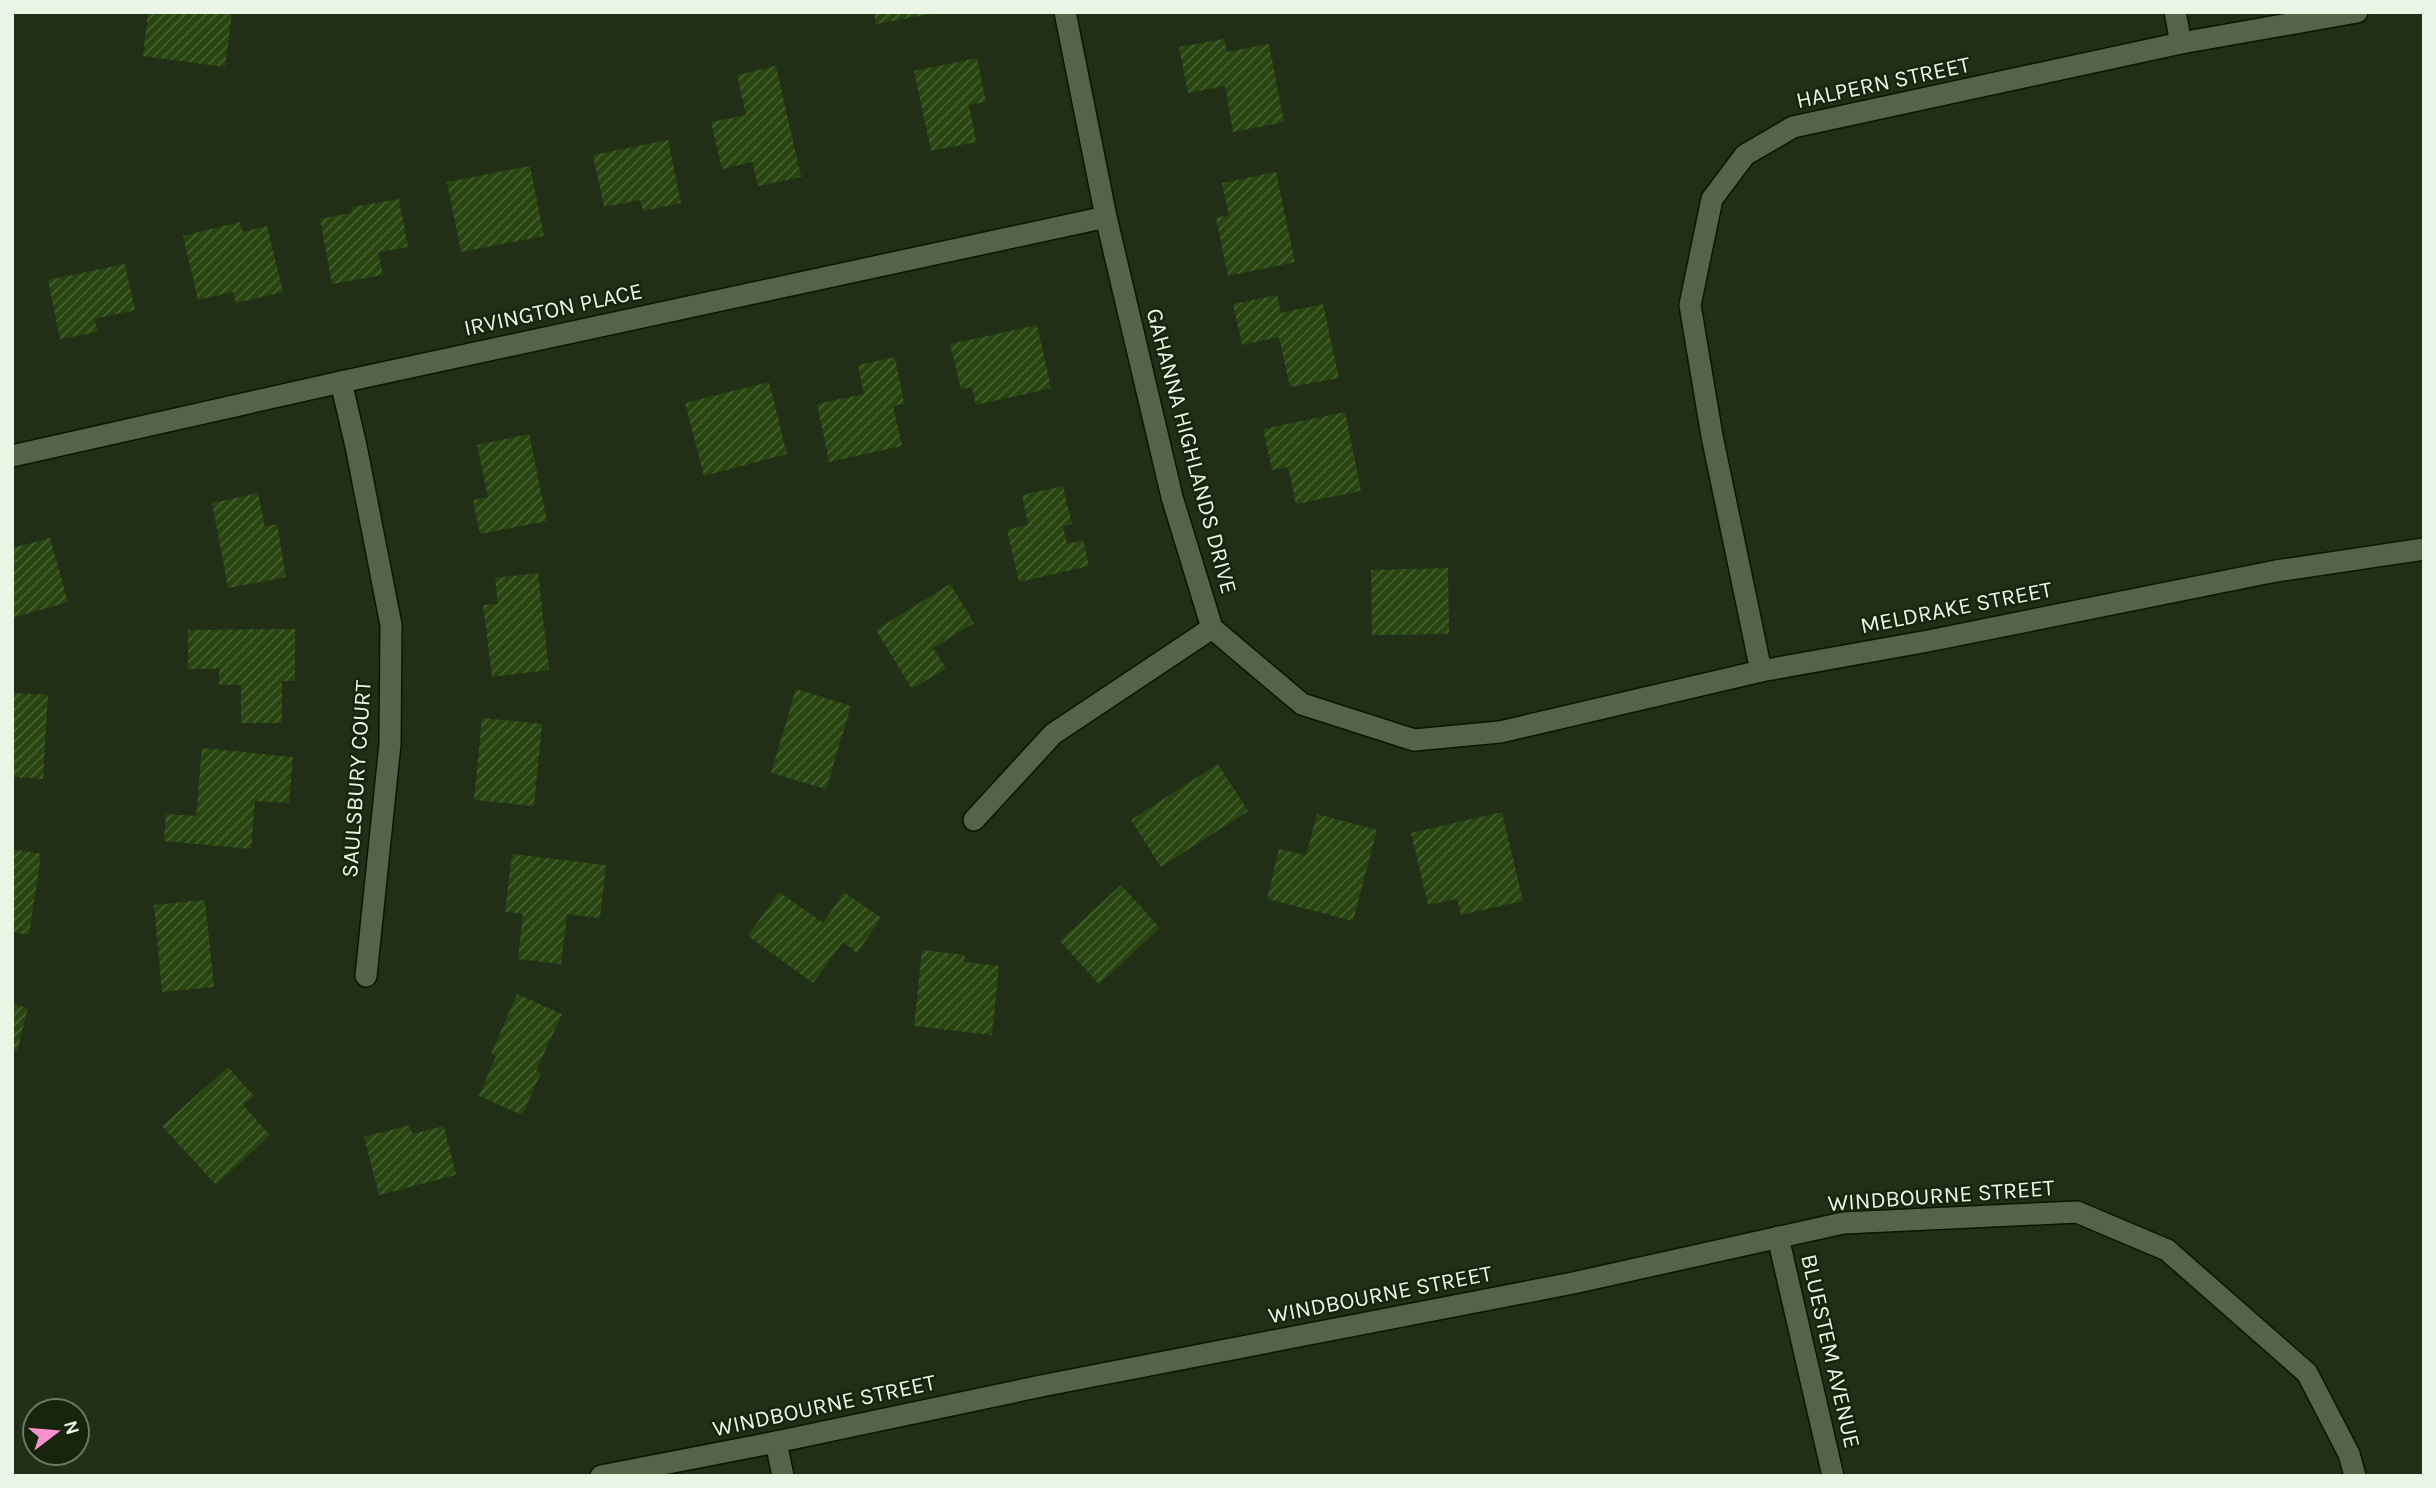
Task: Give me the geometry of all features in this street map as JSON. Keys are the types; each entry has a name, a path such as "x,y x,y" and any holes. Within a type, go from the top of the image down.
{"street":[{"name":"GAHANNA HIGHLANDS DRIVE","path":"1065,12 1106,217 1172,497 1212,628 1302,704 1414,740 1500,732"},
{"path":"2175,12 2181,43"},
{"name":"HALPERN STREET","path":"1761,671 1712,436 1689,305 1712,199 1745,155 1793,127 2181,43 2357,12"},
{"name":"IRVINGTON PLACE","path":"12,456 1106,217"},
{"name":"SAULSBURY COURT","path":"341,382 391,625 390,744 366,976"},
{"name":"MELDRAKE STREET","path":"1500,732 1761,671 2276,570 2424,549"},
{"path":"974,820 1053,734 1212,628"},
{"name":"WINDBOURNE STREET","path":"601,1476 1045,1385 1573,1283 1843,1223 2077,1212 2167,1250 2307,1373 2348,1454 2355,1476"},
{"name":"BLUESTEM AVENUE","path":"1778,1237 1833,1476"},
{"path":"776,1442 783,1476"}],"building":[{"path":"148,12 232,12 225,67 143,56"},
{"path":"874,12 931,12 931,14 876,24"},
{"path":"1224,39 1227,52 1269,44 1284,122 1233,132 1225,86 1188,93 1179,47"},
{"path":"977,58 986,102 969,105 976,142 931,151 914,71"},
{"path":"776,66 801,177 758,186 752,162 722,169 711,122 746,115 737,75"},
{"path":"668,140 681,203 643,211 640,200 604,207 593,155"},
{"path":"530,166 544,236 461,252 447,182"},
{"path":"1276,172 1295,262 1228,276 1216,218 1229,215 1222,183"},
{"path":"399,199 408,247 378,252 383,275 332,284 320,219 351,213 353,207"},
{"path":"240,222 243,232 267,226 283,292 236,303 233,292 198,300 183,236"},
{"path":"125,264 135,310 94,319 98,332 60,339 48,280"},
{"path":"1277,295 1281,313 1323,304 1339,378 1290,387 1279,337 1242,345 1233,304"},
{"path":"1037,325 1051,388 976,405 972,387 961,389 950,344"},
{"path":"895,357 904,404 893,406 902,446 829,462 817,404 864,394 858,365"},
{"path":"769,382 787,454 704,476 685,403"},
{"path":"1345,412 1361,491 1296,504 1288,467 1272,470 1263,429"},
{"path":"529,434 547,521 480,534 473,500 488,497 477,445"},
{"path":"1063,486 1072,524 1063,526 1067,544 1083,540 1089,566 1019,582 1007,530 1028,524 1022,495"},
{"path":"258,493 265,527 277,524 286,577 228,588 212,503"},
{"path":"50,538 68,602 12,618 12,566 15,565 12,548"},
{"path":"1448,568 1449,634 1372,635 1371,570"},
{"path":"538,573 549,670 492,677 483,605 498,604 495,578"},
{"path":"950,584 974,623 933,648 946,668 912,689 876,630"},
{"path":"295,629 295,681 282,681 282,723 241,723 241,685 219,685 219,669 188,669 188,630"},
{"path":"796,689 851,706 826,789 771,773"},
{"path":"12,693 48,695 43,779 12,777"},
{"path":"482,718 542,724 534,806 474,800"},
{"path":"202,748 293,757 289,803 255,801 251,849 164,841 166,814 196,816"},
{"path":"1218,764 1248,811 1161,867 1131,820"},
{"path":"1502,812 1523,901 1461,915 1457,899 1428,905 1411,833"},
{"path":"1317,814 1377,830 1353,921 1267,899 1279,849 1306,855"},
{"path":"12,849 41,854 29,935 12,932"},
{"path":"512,854 606,865 600,918 567,914 561,964 518,959 523,914 505,912"},
{"path":"1121,885 1160,928 1099,984 1060,941"},
{"path":"779,892 823,923 844,892 881,918 857,953 843,942 813,983 748,936"},
{"path":"205,900 214,987 162,992 154,905"},
{"path":"922,950 965,955 964,962 999,966 992,1035 914,1026"},
{"path":"517,994 562,1014 536,1071 541,1073 522,1115 479,1096 496,1056 491,1054"},
{"path":"12,1004 28,1008 17,1052 12,1050"},
{"path":"228,1067 254,1096 243,1105 270,1135 216,1185 162,1126"},
{"path":"410,1125 412,1134 444,1126 456,1175 379,1195 364,1137"}]}
